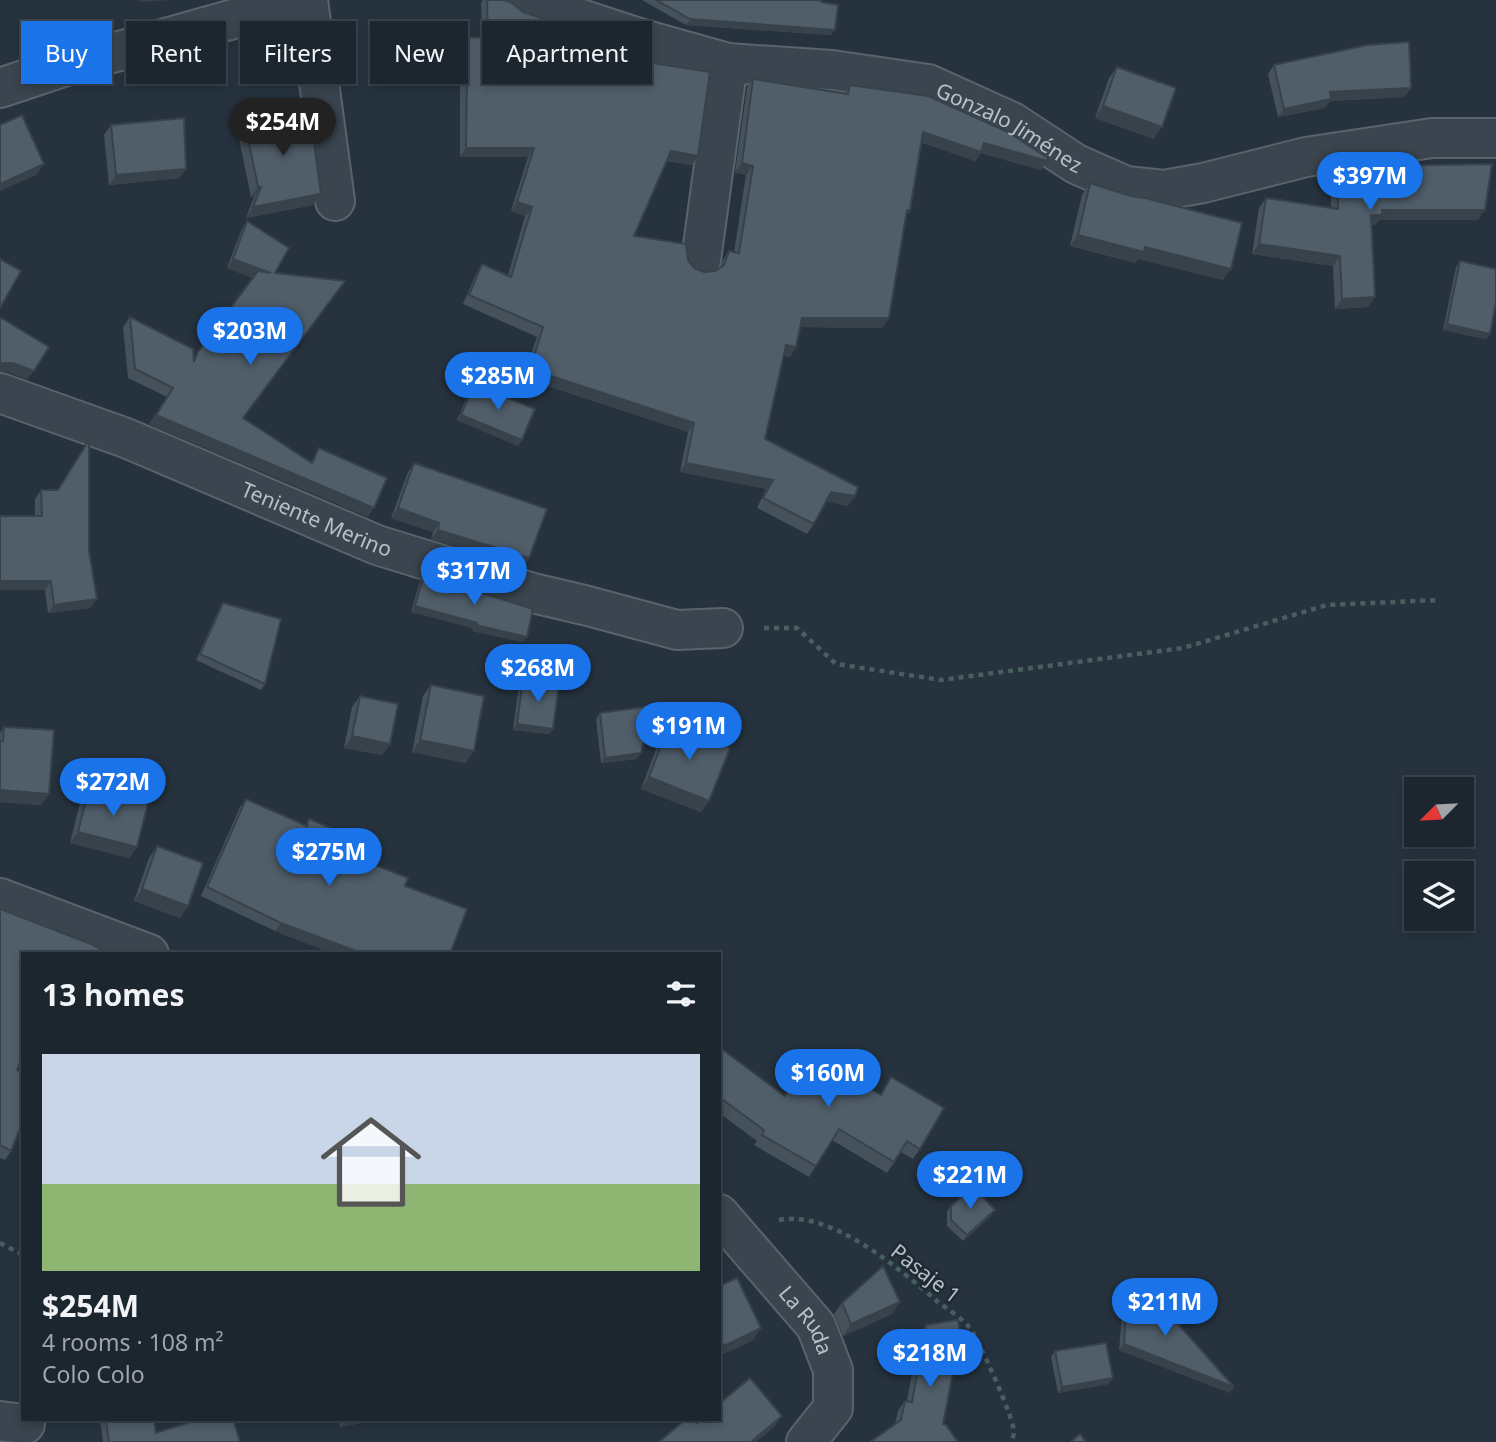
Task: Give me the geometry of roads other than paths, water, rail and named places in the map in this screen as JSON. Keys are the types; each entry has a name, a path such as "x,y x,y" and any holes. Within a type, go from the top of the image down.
{"street":[{"path":"0,88 66,66 301,0"},
{"path":"308,0 335,201"},
{"name":"Gonzalo Jiménez","path":"523,0 639,38 728,63 832,70 928,84 1012,122 1076,164 1126,186 1139,188 1164,190 1306,157 1432,138 1496,138"},
{"path":"701,260 728,63"},
{"name":"Teniente Merino","path":"0,393 126,438 377,545 533,593 677,630 723,628"},
{"path":"0,898 144,952"},
{"name":"La Ruda","path":"721,1216 816,1326 833,1370 833,1408 806,1442"}]}
